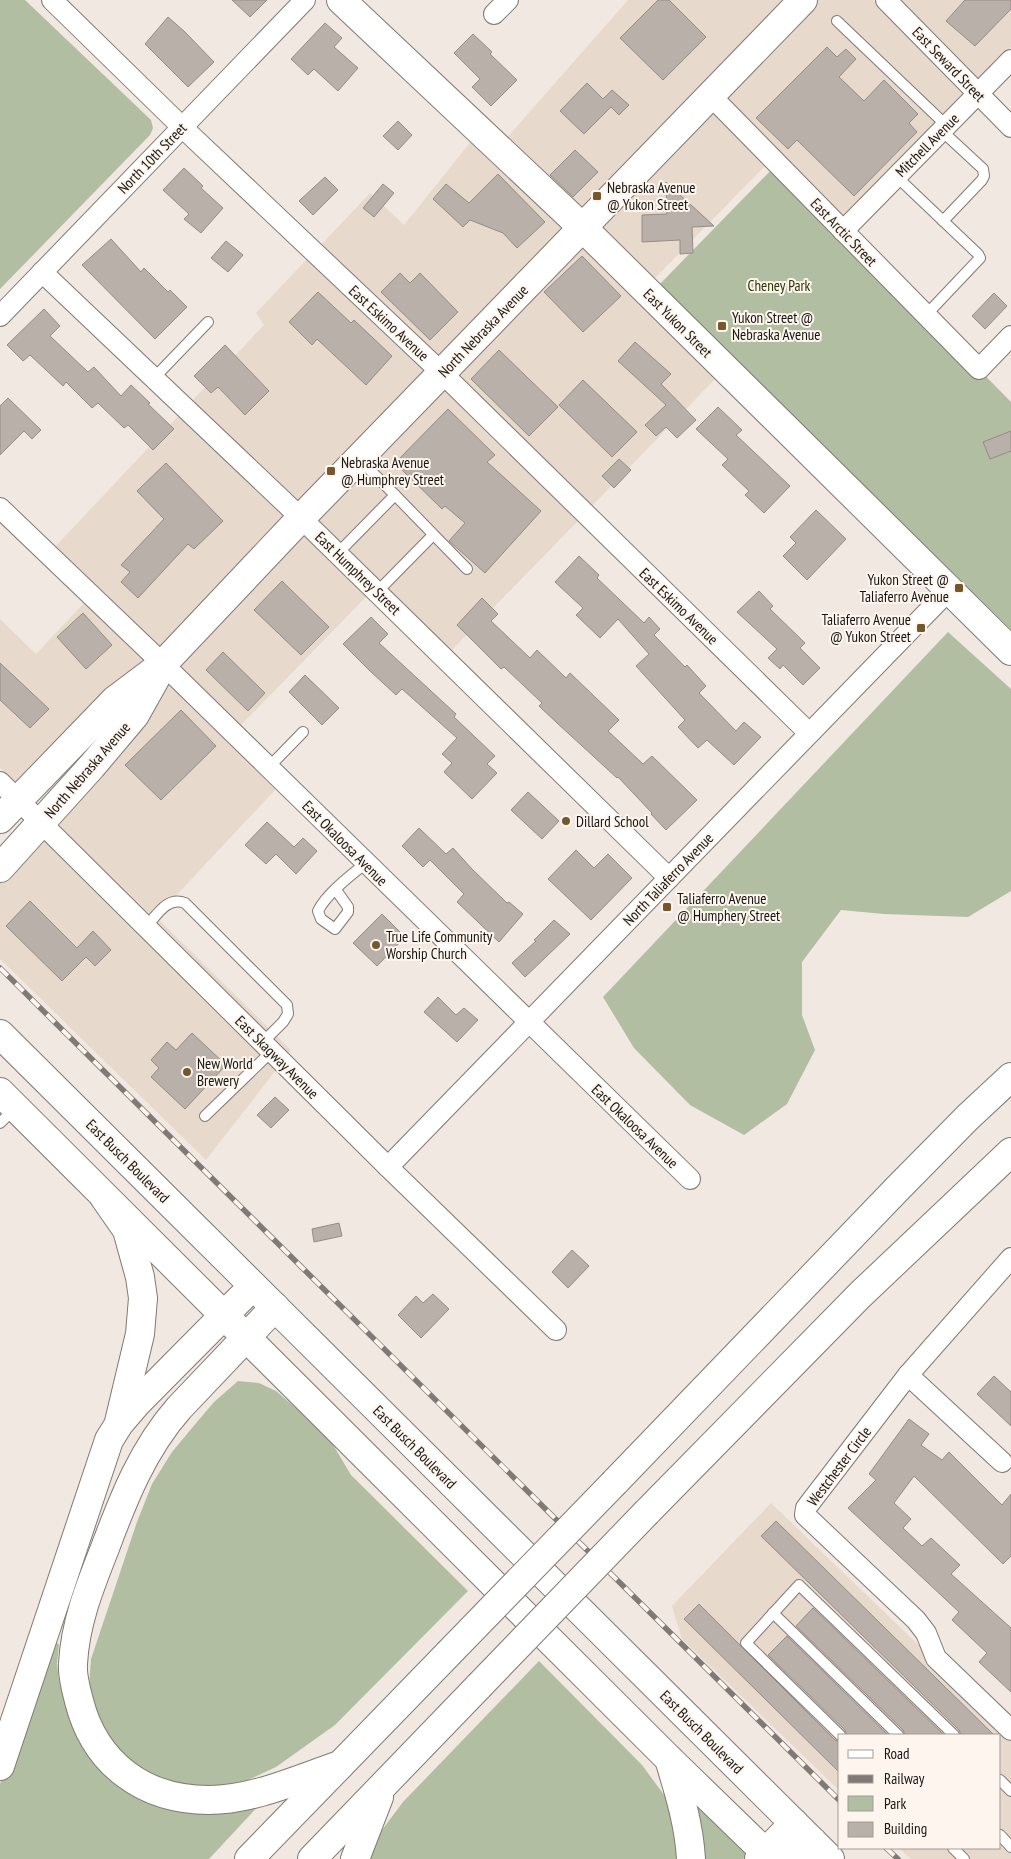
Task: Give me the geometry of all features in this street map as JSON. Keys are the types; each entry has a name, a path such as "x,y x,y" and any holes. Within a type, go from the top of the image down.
{"main road":[{"name":"East Yukon Street","path":"341,0 582,228 1011,651"},
{"name":"North Nebraska Avenue","path":"0,818 9,790 115,700 164,664 301,518 803,0"},
{"name":"North Nebraska Avenue","path":"0,868 134,715 164,664"},
{"name":"East Busch Boulevard","path":"0,1034 275,1307 807,1845"},
{"path":"249,1859 898,1188 968,1117 1011,1077"},
{"path":"5,1108 104,1197 224,1315 766,1857 807,1845"},
{"path":"312,1859 854,1301 1011,1152"},
{"path":"104,1197 127,1230 136,1259 143,1298 140,1334 119,1424"},
{"path":"0,1766 109,1440 119,1424 164,1374 253,1286"},
{"path":"275,1307 166,1422 142,1460 130,1483 79,1619 72,1666 75,1686 87,1727 106,1758 119,1771 153,1790 189,1800 231,1799 286,1784 340,1765"},
{"path":"669,1759 686,1814 691,1859"},
{"path":"355,1859 385,1784"}],"street":[{"name":"East Eskimo Avenue","path":"52,0 182,127 442,373 809,733"},
{"name":"North 10th Street","path":"0,316 305,0"},
{"name":"East Seward Street","path":"886,0 1011,127"},
{"name":"Mitchell Avenue","path":"844,231 1011,60"},
{"name":"East Arctic Street","path":"710,95 979,369 1011,336"},
{"name":"East Humphrey Street","path":"42,272 338,553 669,878"},
{"name":"East Okaloosa Avenue","path":"0,508 164,664 690,1179"},
{"name":"North Taliaferro Avenue","path":"388,1167 949,590"},
{"name":"East Skagway Avenue","path":"9,790 40,823 388,1167 556,1330"},
{"name":"Westchester Circle","path":"1011,1258 908,1375 806,1508 805,1515 916,1620 926,1632 936,1658 1011,1730"},
{"path":"908,1375 1002,1462"}],"lane":[{"path":"837,21 983,169 984,176 982,180 943,220"},
{"path":"897,177 980,258 926,315"},
{"path":"154,378 208,322"},
{"path":"359,458 467,569"},
{"path":"338,553 394,495"},
{"path":"377,592 434,535"},
{"path":"269,767 303,732"},
{"path":"336,890 366,863"},
{"path":"146,927 169,902 177,900 184,903 287,1005 288,1014 267,1047 205,1116"},
{"path":"839,1734 746,1642 799,1585 953,1734"},
{"path":"774,1613 897,1734"},
{"path":"1001,1781 1011,1791"},
{"path":"1001,1837 1011,1846"},
{"path":"954,1849 964,1859"}],"shaded area":[{"path":"628,0 791,0 583,216 504,141"},
{"path":"815,0 873,0 965,94 843,217 723,94"},
{"path":"900,0 1011,0 1011,47 979,80"},
{"path":"709,108 765,166 653,280 595,228"},
{"path":"473,139 569,230 442,360 321,245 370,193 404,225"},
{"path":"582,242 718,376 592,506 455,372"},
{"path":"307,259 429,374 302,505 192,401 264,325 256,313"},
{"path":"441,386 578,521 451,651 314,517"},
{"path":"179,415 288,519 164,651 55,547"},
{"path":"301,531 367,596 240,726 176,663"},
{"path":"85,602 149,664 19,786 0,768 0,619 36,654"},
{"path":"165,679 276,789 156,917 291,1050 288,1055 53,822"},
{"path":"40,837 276,1070 206,1160 0,959 0,881"},
{"path":"771,1503 1011,1734 1011,1859 911,1859 900,1849 1001,1849 1001,1734 838,1734 838,1789 682,1639 672,1606"}],"green space":[{"path":"0,0 25,0 151,120 153,128 150,135 0,289"},
{"name":"Cheney Park","path":"777,164 1011,402 1011,630 659,285"},
{"path":"948,632 1011,689 1011,891 968,917 884,914 841,910 802,962 802,1015 815,1050 787,1104 744,1135 690,1105 634,1048 603,997"},
{"path":"238,1381 259,1383 276,1391 296,1408 332,1443 351,1475 468,1591 335,1725 276,1767 246,1781 218,1787 172,1782 131,1765 101,1728 89,1687 91,1659 137,1522 152,1484 172,1452 197,1422 214,1402"},
{"path":"50,1641 59,1644 57,1664 59,1680 67,1711 76,1731 113,1772 263,1801 209,1859 0,1859 0,1784"},
{"path":"539,1661 642,1765 667,1799 683,1859 367,1859 379,1834 403,1802"},
{"path":"690,1799 746,1852 747,1855 743,1859 698,1859"}],"building":[{"path":"232,0 267,0 250,17"},
{"path":"658,0 669,0 706,37 663,80 620,38"},
{"path":"965,0 1011,0 1011,9 975,46 946,21"},
{"path":"168,17 214,62 188,87 145,44"},
{"path":"325,23 342,38 334,47 358,68 338,91 314,69 308,75 291,59"},
{"path":"473,34 492,52 490,54 517,80 491,106 472,87 480,79 454,53"},
{"path":"827,47 837,57 846,49 856,59 839,77 864,101 884,80 918,114 909,123 917,132 854,196 797,140 788,149 756,118"},
{"path":"587,83 603,99 612,90 629,105 619,115 611,107 584,134 560,111"},
{"path":"398,121 412,135 398,150 383,136"},
{"path":"575,150 598,172 573,197 550,175"},
{"path":"184,168 203,186 201,188 223,208 201,233 184,219 189,214 163,190"},
{"path":"498,174 545,222 517,248 503,233 470,220 463,227 433,199 446,184 469,203"},
{"path":"325,177 338,190 313,215 299,201"},
{"path":"666,182 714,226 692,227 693,253 680,254 680,240 642,242 642,215 667,214"},
{"path":"383,184 394,193 374,217 363,208"},
{"path":"111,239 141,272 144,268 168,292 170,290 187,307 155,339 82,265"},
{"path":"226,241 243,255 228,272 211,258"},
{"path":"582,256 621,296 583,332 544,292"},
{"path":"400,273 410,283 420,273 458,312 430,340 381,292"},
{"path":"318,292 351,323 354,320 392,356 366,385 317,339 312,345 289,322"},
{"path":"994,293 1007,306 985,329 972,316"},
{"path":"44,309 60,326 50,336 88,372 94,367 121,396 131,385 174,429 153,450 128,425 124,428 98,403 92,408 66,382 63,386 30,355 23,361 7,345"},
{"path":"635,342 671,374 661,384 696,420 677,438 666,427 656,436 645,425 666,405 618,361"},
{"path":"225,345 269,391 245,415 218,387 211,393 194,376"},
{"path":"499,350 558,407 529,436 471,379"},
{"path":"583,380 637,432 612,457 559,405"},
{"path":"8,398 41,430 32,439 24,431 0,455 0,406"},
{"path":"718,407 742,430 736,435 790,486 764,513 745,495 749,491 722,465 728,459 696,429"},
{"path":"448,409 495,455 487,462 541,511 485,573 449,541 465,523 445,506 442,509 395,463"},
{"path":"1011,431 1011,451 990,459 983,442"},
{"path":"619,459 631,470 614,488 602,476"},
{"path":"166,463 223,521 194,549 188,544 138,598 121,582 130,572 121,565 164,519 137,491"},
{"path":"816,510 846,539 807,580 783,556 796,543 790,537"},
{"path":"579,556 599,575 597,578 644,623 649,617 660,629 654,635 685,667 687,665 706,686 699,693 736,731 744,722 761,737 734,765 707,740 698,748 678,727 685,720 636,666 649,654 618,619 600,638 576,615 583,608 555,582"},
{"path":"282,581 329,627 301,655 254,610"},
{"path":"759,591 773,606 770,609 805,643 800,648 820,668 803,685 783,665 780,669 768,658 777,649 737,612"},
{"path":"482,598 498,614 491,621 530,658 537,650 566,678 570,673 619,720 608,731 643,764 652,756 697,800 666,830 618,777 557,723 539,706 542,703 504,667 501,669 457,625"},
{"path":"83,613 112,645 86,669 57,637"},
{"path":"371,617 388,634 379,643 456,714 454,717 495,756 487,764 497,773 472,799 444,772 452,763 442,754 457,738 402,689 396,695 343,644"},
{"path":"223,652 265,693 248,711 206,670"},
{"path":"0,663 49,709 30,728 0,700"},
{"path":"305,675 339,708 322,725 289,692"},
{"path":"181,710 216,746 161,800 125,765"},
{"path":"528,792 559,821 542,839 511,810"},
{"path":"267,822 294,847 303,838 317,851 296,874 276,854 266,864 245,845"},
{"path":"419,828 446,854 453,848 507,903 509,902 523,914 499,942 457,902 464,894 430,860 423,867 402,846"},
{"path":"576,850 594,868 608,854 632,878 591,920 548,879"},
{"path":"30,901 77,948 93,931 111,950 95,966 86,957 62,981 6,926"},
{"path":"382,914 405,937 377,966 353,943"},
{"path":"554,920 570,934 525,977 512,963 536,941 534,940"},
{"path":"438,997 456,1015 464,1008 478,1020 457,1042 424,1012"},
{"name":"New World Brewery","path":"192,1033 226,1065 185,1109 151,1077 159,1068 151,1060 167,1042 176,1050"},
{"path":"275,1097 289,1110 271,1128 257,1115"},
{"path":"339,1223 342,1236 314,1242 312,1229"},
{"path":"572,1250 589,1266 568,1288 552,1272"},
{"path":"433,1294 449,1309 421,1338 398,1315 416,1296 423,1303"},
{"path":"994,1376 1011,1392 1011,1426 977,1394"},
{"path":"909,1419 929,1434 921,1445 942,1460 949,1452 1002,1505 1011,1494 1011,1556 1003,1564 914,1476 894,1503 911,1519 903,1528 922,1546 931,1538 960,1565 951,1574 1011,1628 1011,1692 979,1662 987,1653 952,1620 959,1612 848,1508 876,1480 869,1474"},
{"path":"776,1521 993,1734 961,1734 959,1730 761,1536"},
{"path":"699,1604 838,1741 838,1771 684,1619"},
{"path":"813,1608 943,1734 905,1734 903,1730 796,1626"},
{"path":"787,1636 887,1734 847,1734 845,1730 768,1655"}],"railway":[{"path":"0,968 838,1799"},
{"path":"887,1849 898,1859"}],"place":[{"name":"Nebraska Avenue @ Yukon Street","path":"597,196"},
{"name":"Yukon Street @ Nebraska Avenue","path":"722,326"},
{"name":"Nebraska Avenue @ Humphrey Street","path":"331,471"},
{"name":"Yukon Street @ Taliaferro Avenue","path":"959,588"},
{"name":"Taliaferro Avenue @ Yukon Street","path":"921,628"},
{"name":"Dillard School","path":"566,821"},
{"name":"Taliaferro Avenue @ Humphery Street","path":"667,907"},
{"name":"True Life Community Worship Church","path":"376,945"},
{"name":"New World Brewery","path":"187,1072"}]}
